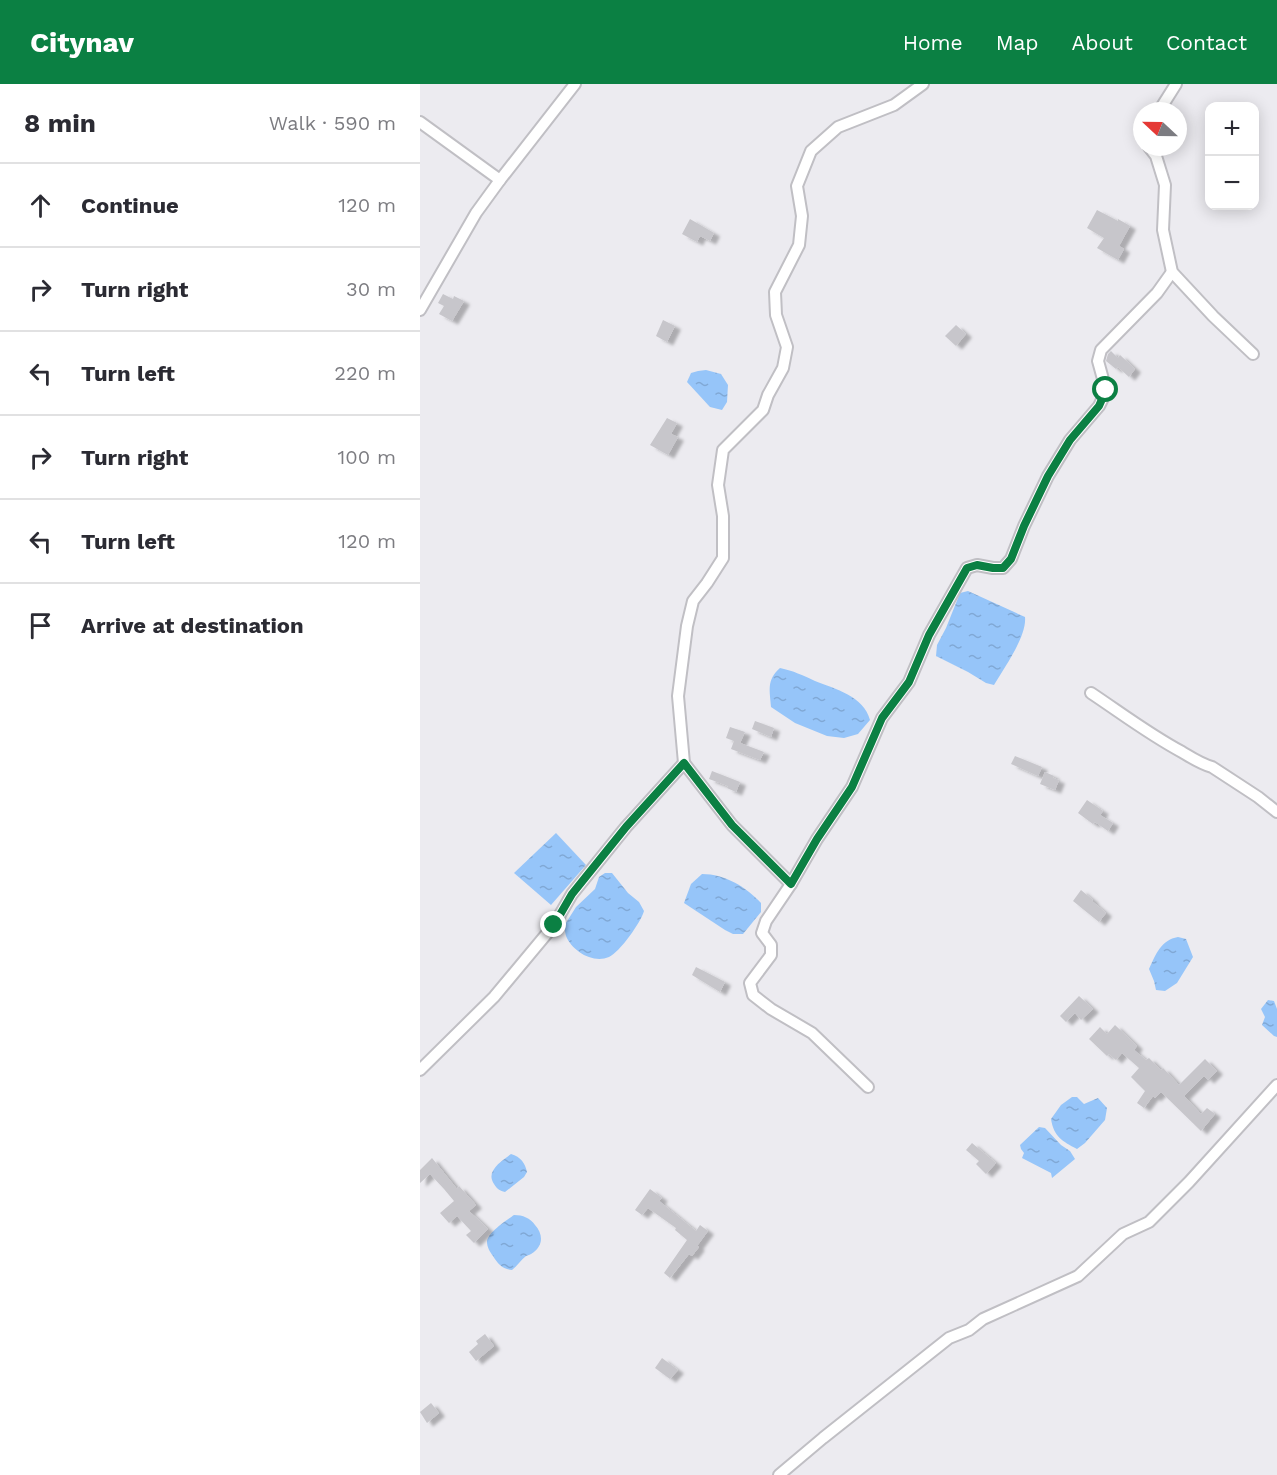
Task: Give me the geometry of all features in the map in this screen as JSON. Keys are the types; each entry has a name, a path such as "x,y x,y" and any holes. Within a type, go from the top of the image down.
{"street":[{"path":"420,310 476,213 575,84"},
{"path":"791,884 732,825 684,763 678,696 687,626 693,601 723,558 723,516 718,485 723,450 762,410 783,368 787,346 776,315 775,292 799,245 801,216 797,186 811,151 838,127 894,105 923,84"},
{"path":"1165,102 1176,84"},
{"path":"420,122 500,180"},
{"path":"1156,156 1165,185 1163,230 1172,272 1253,354"},
{"path":"868,1087 812,1033 771,1009 753,995 750,983 771,954 771,945 762,933 766,921 852,787 882,718 909,682 929,635 967,568 977,565 1003,568 1011,559 1048,476 1070,440 1103,398 1106,390 1098,361 1101,350 1157,293 1172,272"},
{"path":"1090,693 1151,734 1212,767 1277,812"},
{"path":"420,1070 494,997 554,925 572,894 626,827 684,763"},
{"path":"779,1475 949,1338 1078,1275 1123,1234 1149,1222 1189,1182 1277,1085"}],"water":[{"path":"706,370 721,374 728,385 727,402 722,410 710,407 687,382 691,373"},
{"path":"968,591 1025,617 1025,625 1019,642 994,685 936,656 937,645 960,593"},
{"path":"780,668 848,694 862,705 870,720 858,734 844,738 827,736 795,723 771,707 771,681"},
{"path":"556,833 586,865 551,905 514,873"},
{"path":"605,873 612,873 628,893 639,902 644,911 635,929 614,954 603,959 596,959 584,955 573,947 566,936 564,926 576,907 595,889 599,877"},
{"path":"702,874 719,876 734,882 761,903 761,912 743,934 733,934 725,930 684,903 691,884"},
{"path":"1178,937 1186,939 1193,957 1177,983 1165,991 1156,990 1149,969 1163,944"},
{"path":"1268,1000 1274,1001 1277,1009 1277,1037 1262,1025 1265,1017 1261,1009"},
{"path":"1072,1097 1077,1097 1084,1104 1098,1098 1107,1108 1105,1120 1077,1149 1060,1138 1054,1130 1051,1119 1061,1105"},
{"path":"1039,1127 1045,1128 1070,1151 1075,1159 1052,1178 1051,1173 1022,1158 1024,1153 1020,1145"},
{"path":"511,1154 522,1161 527,1172 505,1192 496,1187 492,1175 499,1163"},
{"path":"514,1215 531,1220 540,1233 541,1241 535,1251 526,1256 512,1270 499,1264 487,1242 502,1223"}],"building":[{"path":"1097,210 1130,226 1119,246 1124,249 1118,260 1097,248 1104,238 1087,228"},
{"path":"690,219 714,233 710,241 700,236 697,242 682,234"},
{"path":"443,294 464,301 452,321 439,314 444,306 438,303"},
{"path":"663,320 675,326 667,342 656,336"},
{"path":"956,325 966,334 956,346 945,336"},
{"path":"1111,351 1118,358 1120,355 1135,369 1129,377 1118,367 1116,369 1106,361"},
{"path":"667,418 677,423 671,434 678,437 668,455 650,445"},
{"path":"755,721 774,728 771,737 752,729"},
{"path":"730,727 745,732 740,743 764,752 760,760 731,749 734,741 726,738"},
{"path":"1015,756 1042,767 1038,776 1011,764"},
{"path":"712,771 740,782 736,792 727,788 728,786 709,779"},
{"path":"1045,772 1059,780 1055,790 1040,784"},
{"path":"1087,800 1103,811 1100,815 1113,823 1108,831 1078,813"},
{"path":"1081,890 1106,913 1099,922 1073,901"},
{"path":"696,967 725,982 720,992 692,975"},
{"path":"1079,996 1093,1009 1081,1020 1075,1013 1066,1022 1060,1016"},
{"path":"1115,1025 1137,1046 1134,1050 1146,1060 1149,1058 1161,1070 1163,1068 1179,1085 1205,1059 1217,1071 1208,1080 1204,1076 1184,1096 1201,1114 1207,1108 1215,1114 1201,1131 1161,1092 1155,1098 1153,1096 1144,1108 1137,1103 1145,1091 1131,1077 1139,1068 1122,1053 1116,1060 1109,1054 1107,1056 1089,1039 1100,1027 1107,1034"},
{"path":"972,1143 996,1163 986,1174 976,1164 979,1161 966,1150"},
{"path":"432,1158 457,1189 459,1186 476,1205 469,1211 488,1229 474,1243 466,1235 471,1231 457,1216 449,1223 440,1213 454,1201 444,1189 430,1174 420,1183 420,1170"},
{"path":"650,1189 662,1198 659,1201 696,1231 700,1225 708,1231 692,1256 689,1254 670,1278 664,1273 687,1240 675,1230 676,1228 648,1208 642,1215 635,1210"},
{"path":"485,1334 494,1346 476,1361 469,1352 478,1344 476,1341"},
{"path":"662,1358 678,1370 670,1379 655,1368"},
{"path":"431,1403 439,1413 427,1423 420,1412"}],"route":[{"path":"554,925 572,894 626,827 684,763 732,825 791,884 817,839 852,787 882,718 909,682 929,635 967,568 977,565 1003,568 1011,559 1048,476 1070,440 1099,406 1106,390"}]}
